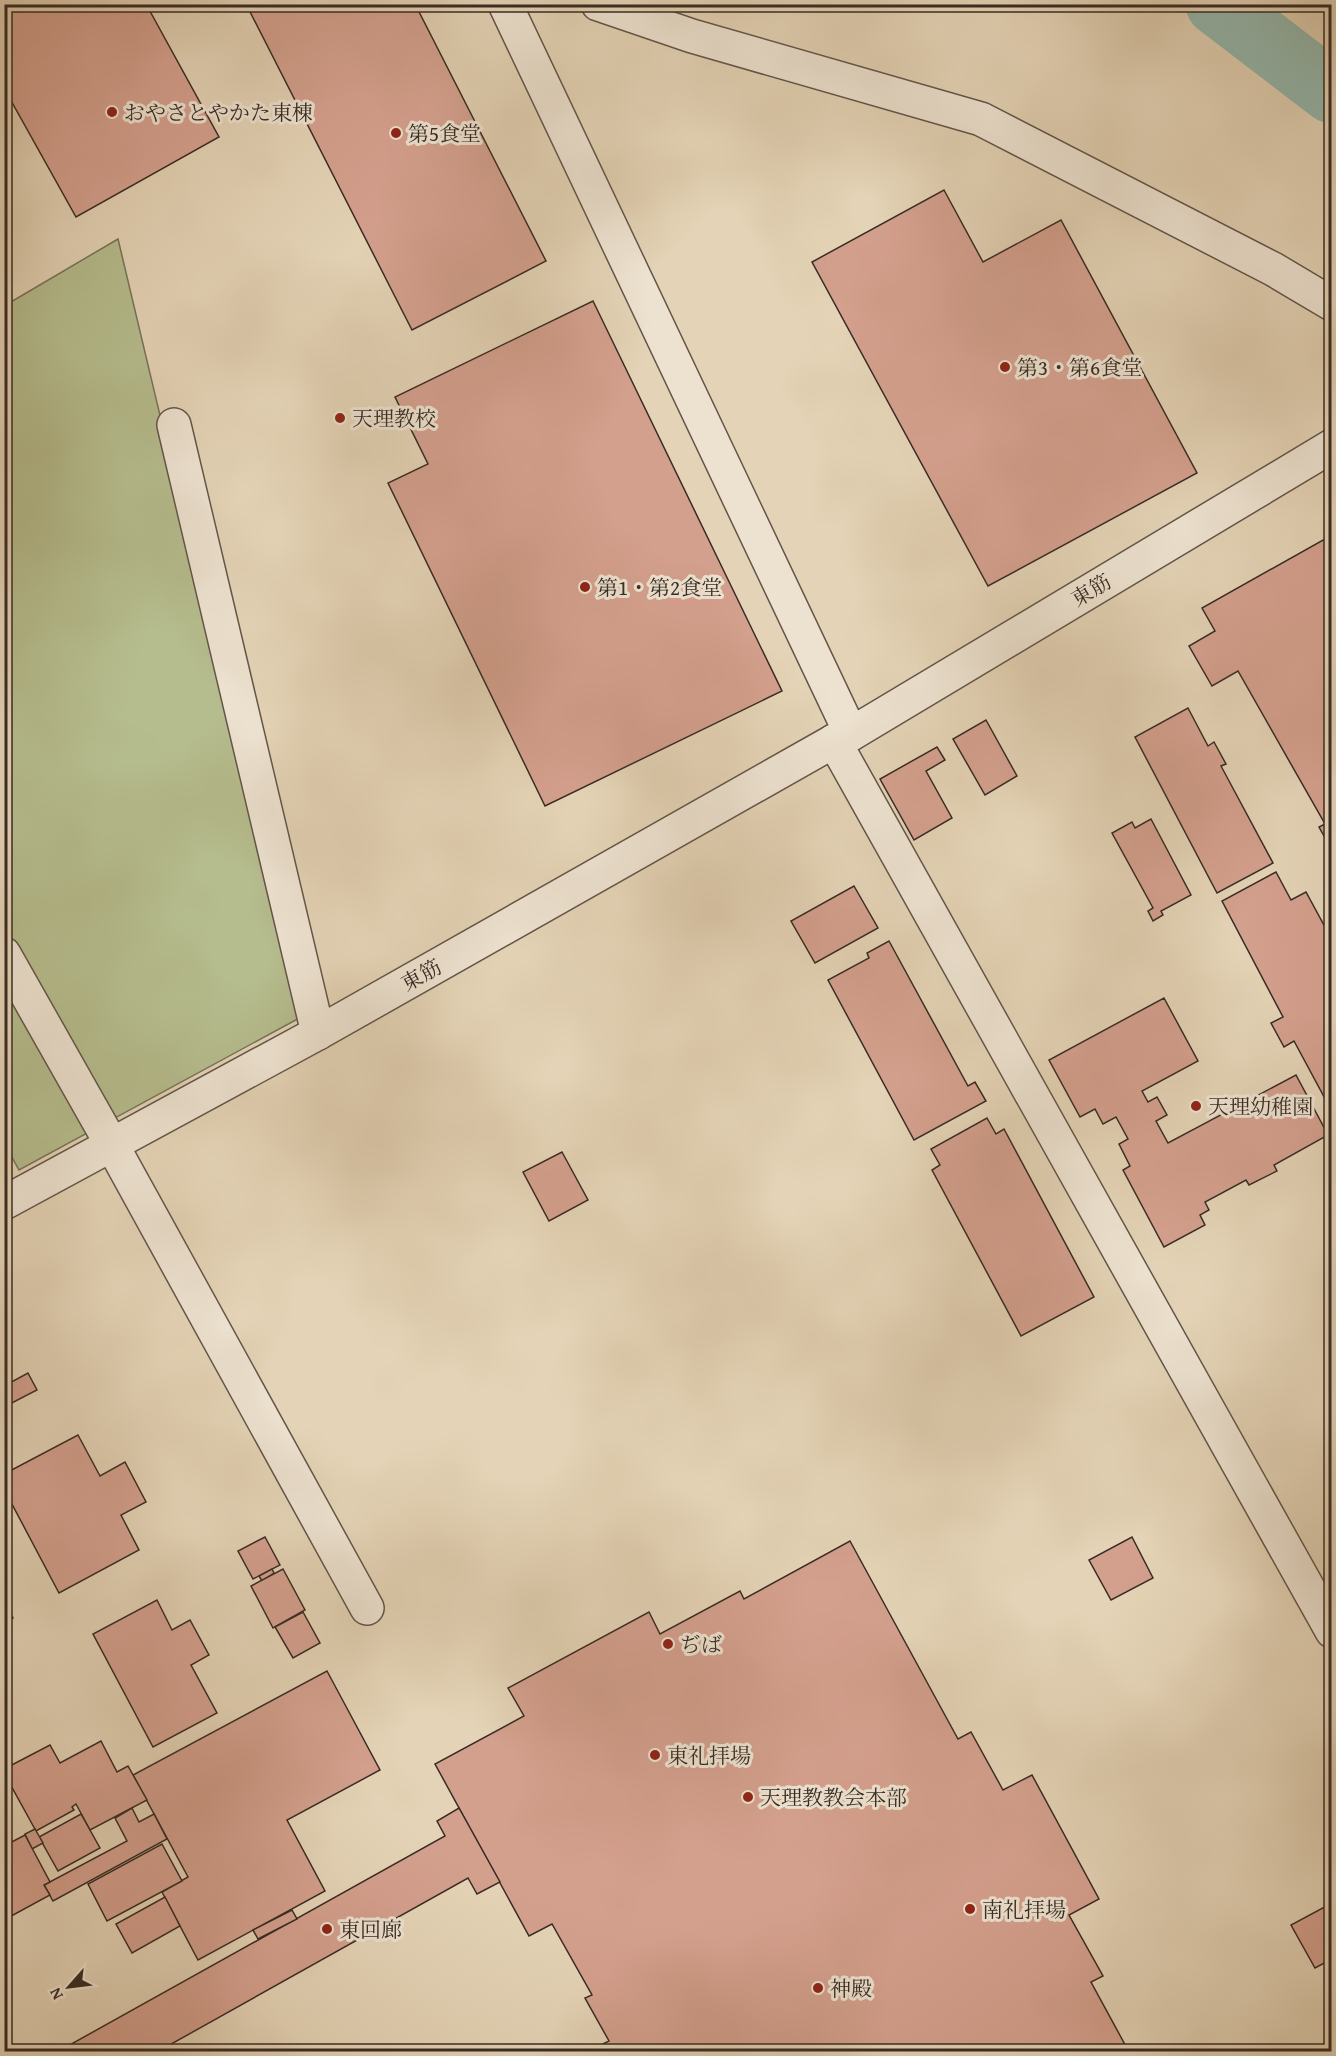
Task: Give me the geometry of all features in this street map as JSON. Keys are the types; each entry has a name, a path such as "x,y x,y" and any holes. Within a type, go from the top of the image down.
{"street":[{"path":"505,4 842,738 1332,1631"},
{"path":"598,4 692,36 981,119 1273,268 1332,304"},
{"path":"174,425 318,1033"},
{"name":"東筋","path":"4,1203 318,1033 842,738 1332,447"},
{"path":"4,954 367,1608"}],"green space":[{"path":"118,239 303,1016 19,1170 4,1143 4,306"}],"building":[{"name":"おやさとやかた東棟","path":"4,4 146,4 219,137 76,217 4,88"},
{"name":"第5食堂","path":"246,4 415,4 546,261 412,330"},
{"name":"第3・第6食堂","path":"944,190 983,262 1061,220 1197,473 988,586 812,262"},
{"name":"第1・第2食堂","path":"593,301 782,691 545,806 388,483 428,464 395,397"},
{"path":"1332,535 1330,625 1332,831 1324,836 1319,827 1325,824 1238,671 1212,686 1189,646 1215,631 1202,608"},
{"path":"1188,708 1208,746 1214,742 1226,764 1221,766 1273,863 1217,893 1135,737"},
{"path":"986,720 1017,776 985,795 953,739"},
{"path":"937,747 945,760 926,771 952,818 914,840 880,779"},
{"path":"1151,819 1191,895 1161,911 1163,915 1153,921 1148,911 1153,908 1112,833 1132,822 1135,828"},
{"path":"1276,872 1291,900 1306,892 1332,940 1332,1105 1329,1106 1294,1041 1284,1047 1271,1023 1283,1017 1222,901"},
{"path":"854,886 878,928 815,963 791,921"},
{"path":"889,941 968,1086 975,1082 986,1101 914,1140 828,980 869,958 867,953"},
{"path":"1164,998 1198,1061 1142,1091 1148,1102 1157,1097 1167,1115 1156,1121 1168,1143 1296,1075 1328,1135 1274,1165 1277,1171 1249,1185 1246,1180 1205,1202 1209,1210 1200,1215 1205,1225 1164,1247 1123,1170 1130,1166 1119,1144 1128,1139 1116,1117 1103,1124 1095,1109 1080,1117 1049,1060"},
{"path":"987,1118 996,1134 1004,1129 1094,1297 1021,1336 932,1170 940,1165 931,1149"},
{"path":"562,1152 588,1200 549,1221 523,1172"},
{"path":"28,1373 37,1390 4,1407 4,1382 6,1385"},
{"path":"78,1435 100,1476 125,1462 146,1502 121,1515 139,1550 59,1593 4,1489 4,1474"},
{"path":"265,1537 280,1565 253,1579 238,1551"},
{"path":"1132,1537 1153,1578 1111,1600 1089,1560"},
{"name":"天理教教会本部","path":"850,1541 958,1739 971,1732 1003,1790 1032,1775 1099,1899 1069,1915 1103,1976 1091,1982 1129,2052 594,2052 593,2049 609,2041 585,1998 592,1995 552,1924 529,1936 435,1764 524,1716 508,1688 649,1612 660,1634 740,1591 744,1599"},
{"path":"272,1569 274,1573 262,1581 259,1576"},
{"path":"283,1569 305,1610 273,1628 251,1586"},
{"path":"157,1600 172,1630 190,1620 209,1655 191,1665 217,1713 153,1747 93,1634"},
{"path":"4,1602 13,1618 4,1623"},
{"path":"303,1612 320,1643 293,1658 275,1627"},
{"path":"327,1671 380,1770 287,1820 325,1891 198,1960 162,1892 188,1877 133,1775"},
{"path":"101,1741 117,1772 128,1766 147,1800 90,1830 76,1804 72,1807 74,1810 36,1831 4,1773 4,1769 50,1745 60,1763"},
{"path":"132,1808 139,1822 154,1814 167,1839 53,1901 44,1885 127,1841 115,1818"},
{"name":"東回廊","path":"459,1808 500,1882 477,1894 468,1878 157,2052 57,2052 445,1836 437,1821"},
{"path":"81,1814 100,1848 58,1871 39,1837"},
{"path":"35,1829 43,1843 32,1849 25,1834"},
{"path":"25,1835 50,1882 44,1885 50,1895 4,1920 4,1846"},
{"path":"162,1844 182,1881 107,1921 88,1884"},
{"path":"165,1897 180,1926 132,1953 116,1924"},
{"path":"1332,1903 1332,1959 1315,1968 1291,1925"},
{"path":"292,1910 297,1919 258,1939 253,1930"}],"waterway":[{"path":"1217,4 1332,92"}],"place":[{"name":"おやさとやかた東棟","path":"112,112"},
{"name":"第5食堂","path":"396,133"},
{"name":"第3・第6食堂","path":"1005,367"},
{"name":"天理教校","path":"340,418"},
{"name":"第1・第2食堂","path":"585,587"},
{"name":"天理幼稚園","path":"1196,1106"},
{"name":"ぢば","path":"668,1644"},
{"name":"東礼拝場","path":"655,1755"},
{"name":"天理教教会本部","path":"748,1797"},
{"name":"南礼拝場","path":"970,1909"},
{"name":"東回廊","path":"327,1929"},
{"name":"神殿","path":"818,1988"}]}
